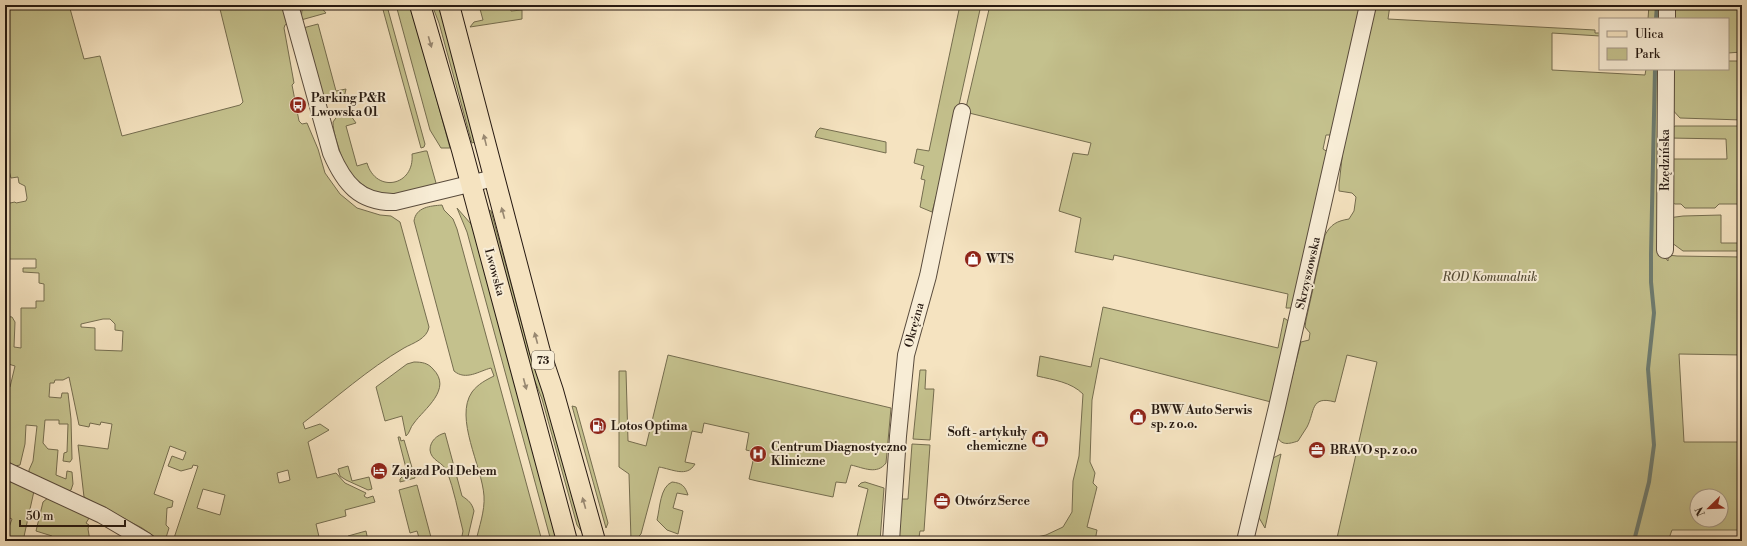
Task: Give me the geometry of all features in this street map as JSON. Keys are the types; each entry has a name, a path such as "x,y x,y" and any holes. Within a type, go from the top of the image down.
{"main road":[{"name":"Lwowska","path":"420,5 471,184 567,541"},
{"name":"Lwowska","path":"449,5 540,352 555,398 595,541"}],"street":[{"path":"290,5 331,153 337,167 352,188 360,194 372,199 385,202 395,202 494,178"},
{"name":"Skrzyszowska","path":"1245,541 1277,407 1368,5"},
{"path":"1667,5 1667,18"},
{"name":"Rzędzińska","path":"1665,250 1666,70"},
{"name":"Okrężna","path":"891,541 898,436 906,355 928,276 962,112"},
{"path":"5,470 95,512 146,541"}],"green space":[{"path":"5,5 69,5 84,59 100,56 122,136 240,105 243,102 219,5 282,5 288,23 284,28 299,121 302,124 307,123 318,149 325,173 340,194 357,208 380,215 391,216 400,222 429,327 423,338 404,348 378,365 303,423 305,429 320,424 329,430 308,442 317,478 336,473 345,483 366,493 364,496 367,498 373,496 375,502 345,510 346,516 316,524 320,541 173,541 198,466 193,465 192,468 181,471 168,466 172,456 183,460 186,452 170,446 154,494 173,501 172,507 167,508 166,525 169,528 165,541 161,541 142,528 84,497 78,445 108,449 112,424 101,422 100,425 90,423 89,427 79,425 69,377 63,380 55,380 54,383 50,383 49,397 61,398 62,393 68,393 71,419 72,459 70,462 63,461 64,453 67,452 68,424 59,424 59,420 45,420 43,443 48,449 58,450 56,475 66,479 67,471 72,472 73,484 71,490 68,491 29,472 33,461 37,426 26,425 25,444 20,465 15,466 5,461 5,388 10,387 15,366 5,363 5,316 12,317 15,322 14,347 21,348 21,308 36,308 36,301 44,301 44,284 39,283 39,273 23,272 23,268 36,268 36,259 5,259 5,204 26,201 27,198 25,186 19,183 18,177 11,178 9,171 5,171","holes":["110,319 115,324 115,330 123,331 122,351 95,350 95,328 81,327 81,324","288,470 290,480 279,483 277,473","203,489 225,495 220,515 197,508"]},
{"path":"309,5 319,5 326,13 301,20 302,10"},
{"path":"396,5 411,5 450,148 441,148 430,130"},
{"path":"432,5 441,5 478,141 472,143 439,23"},
{"path":"487,5 510,5 511,11 522,10 522,19 470,27 474,22 483,20 480,9"},
{"path":"960,5 981,5 950,146 932,212 920,207 925,180 921,179 924,166 914,163 917,149 929,151"},
{"path":"990,5 1362,5 1333,135 1326,135 1323,149 1328,152 1292,308 1286,308 1288,294 1114,255 1113,260 1075,252 1081,218 1059,211 1073,153 1088,155 1091,143 965,112"},
{"name":"ROD Komunalnik","path":"1375,5 1390,5 1388,19 1595,30 1595,33 1599,33 1599,36 1552,33 1552,70 1645,75 1646,70 1663,70 1661,253 1668,261 1668,255 1742,257 1742,355 1679,354 1684,442 1742,442 1742,530 1672,530 1668,541 1350,541 1337,538 1377,362 1347,355 1335,402 1327,400 1317,403 1307,427 1298,441 1283,443 1277,436 1301,342 1309,340 1310,333 1305,327 1306,320 1325,235 1335,224 1349,219 1354,211 1356,197 1352,193 1339,191 1343,149"},
{"path":"1649,5 1664,5 1664,18 1648,18"},
{"path":"1672,5 1742,5 1742,52 1729,53 1729,18 1672,18"},
{"path":"382,6 387,6 425,144 424,147 421,148"},
{"path":"318,24 336,91 346,89 344,98 338,103 328,102 322,95 303,28"},
{"path":"1729,61 1742,61 1742,120 1680,118 1670,107 1671,70 1729,70"},
{"path":"342,113 351,116 356,123 346,126 357,166 367,163 372,173 378,179 386,182 394,182 401,179 408,173 411,165 412,154 427,151 436,183 433,186 400,194 389,195 370,190 355,178 340,152 335,137 333,122 338,115"},
{"path":"1675,126 1742,126 1742,204 1719,204 1715,208 1685,208 1681,204 1675,204 1669,201 1669,159 1727,159 1726,139 1669,138 1670,129"},
{"path":"820,128 886,142 886,153 815,137"},
{"path":"442,205 444,210 453,219 457,229 542,541 476,541 483,513 484,496 467,428 467,403 474,389 482,382 494,376 491,368 468,375 459,374 454,371 414,221 415,216 424,208"},
{"path":"457,208 471,224 473,229 558,541 551,541 467,232"},
{"path":"487,209 491,211 532,361 551,408 584,535 577,525 542,399 519,340"},
{"path":"1721,215 1721,243 1742,243 1742,251 1683,251 1668,240 1668,218"},
{"path":"1103,307 1278,348 1284,318 1290,322 1271,402 1100,358 1092,400 1090,462 1095,473 1093,483 1097,487 1087,527 1097,530 1095,541 1032,541 1028,539 1046,535 1063,527 1072,512 1073,481 1079,456 1083,394 1068,384 1037,376 1040,356 1091,367"},
{"path":"668,355 891,408 886,463 879,469 874,470 851,465 846,483 836,482 833,497 757,481 749,479 755,452 746,450 749,433 704,423 702,433 692,431 685,462 695,464 692,468 688,471 679,472 659,467 641,534 637,538 631,540 629,474 619,467 619,371 626,371 628,441 646,446"},
{"path":"414,362 429,365 438,376 440,384 435,398 406,436 402,416 385,421 376,387 407,364"},
{"path":"920,370 926,370 925,389 934,389 930,440 913,439"},
{"path":"572,406 576,407 608,523 606,528"},
{"path":"445,433 462,496 470,502 474,511 467,541 461,541 463,531 447,471 443,465 433,457 430,450 434,439"},
{"path":"398,437 400,437 401,441 404,440 415,478 400,482 400,479 407,472"},
{"path":"912,444 930,445 924,531 920,531 919,537 910,541 898,541 898,499 908,499"},
{"path":"1281,454 1265,528 1258,516 1273,458"},
{"path":"348,466 352,481 369,477 372,489 368,490 340,476 338,469"},
{"path":"8,478 34,491 23,541 14,541 5,538 12,519 5,516 5,482"},
{"path":"672,482 683,486 688,495 677,493 673,508 683,511 678,534 667,530 657,520 663,493 665,488"},
{"path":"865,482 884,488 880,541 856,541 868,489 858,486"},
{"path":"417,485 432,541 420,541 417,531 410,533 399,490"},
{"path":"49,497 91,515 86,523 89,525 88,529 90,541 50,541 52,536 36,531 43,502"},
{"path":"366,531 368,541 349,541 348,536"}],"waterway":[{"path":"1656,18 1657,5"},
{"path":"1634,541 1649,482 1654,445 1648,369 1654,313 1651,282 1651,254 1655,70"}],"place":[{"name":"Parking P&R Lwowska 01","path":"298,105"},
{"name":"WTS","path":"973,259"},
{"name":"BWW Auto Serwis sp. z o.o.","path":"1138,417"},
{"name":"Lotos Optima","path":"598,426"},
{"name":"Soft - artykuły chemiczne","path":"1040,439"},
{"name":"BRAVO sp. z o.o","path":"1317,450"},
{"name":"Centrum Diagnostyczno Kliniczne","path":"758,454"},
{"name":"Zajazd Pod Debem","path":"379,471"},
{"name":"Otwórz Serce","path":"942,501"}]}
